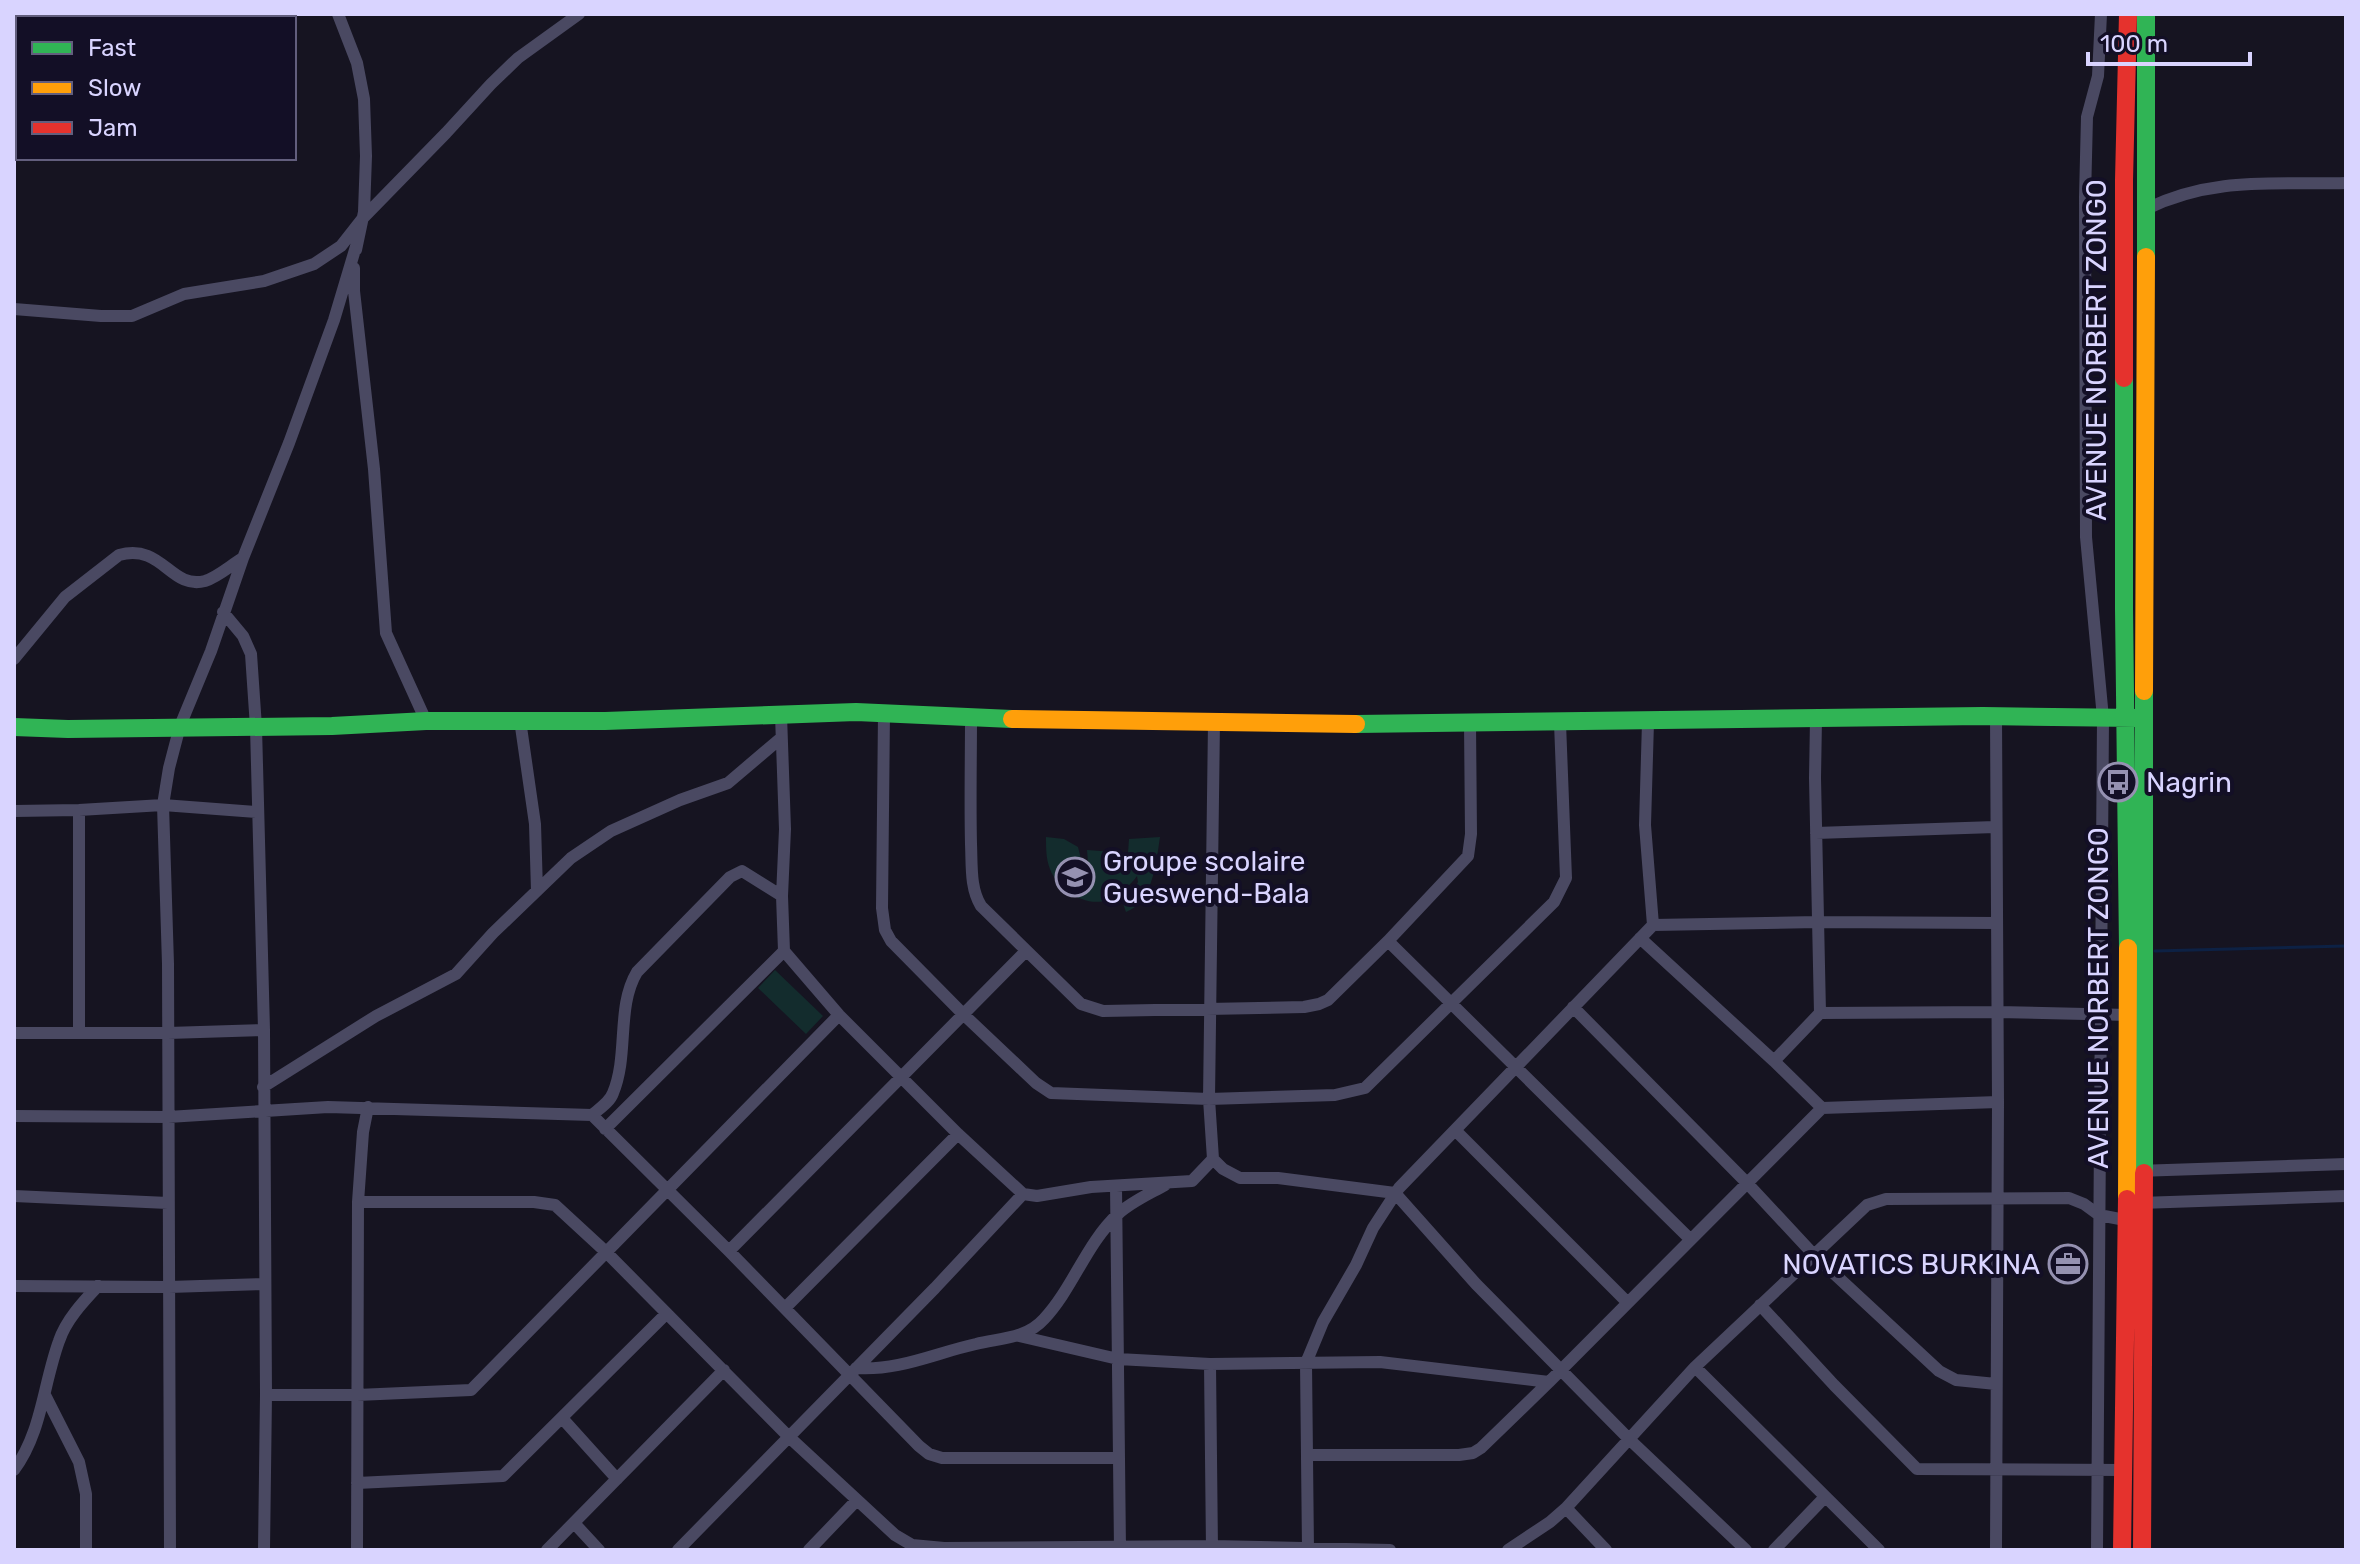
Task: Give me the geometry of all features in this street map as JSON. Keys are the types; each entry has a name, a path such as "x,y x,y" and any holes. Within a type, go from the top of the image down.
{"main road":[{"name":"AVENUE NORBERT ZONGO","path":"2128,14 2124,180 2124,609 2136,718 2126,776 2134,1171"},
{"name":"AVENUE NORBERT ZONGO","path":"2122,1550 2134,1171 2136,718 2146,579 2146,14"},
{"path":"14,727 68,729 426,721 605,721 843,712 1029,720 1345,724 1996,716 2136,718"},
{"name":"AVENUE NORBERT ZONGO","path":"2131,1209 2142,1550"}],"street":[{"path":"170,1550 168,1033 163,805 180,726 329,333 363,218 366,156 364,99 357,63 338,14"},
{"path":"14,309 132,316 184,294 264,281 314,264 341,246 363,218 518,58 579,14"},
{"path":"2097,1550 2103,718 2086,537 2085,197 2087,117 2098,76 2101,14"},
{"path":"2146,209 2213,186 2346,183"},
{"path":"357,243 354,291 374,469 386,633 426,721"},
{"path":"14,659 65,597 119,555 143,553 184,581 202,582 243,558"},
{"path":"223,612 243,636 251,654 256,727 264,1030 264,1550"},
{"path":"884,713 882,908 885,930 891,941 963,1014 1036,1083 1051,1093 1209,1099 1335,1095 1359,1091 1373,1082 1451,1001 1554,902 1566,878 1560,723"},
{"path":"781,715 785,829 782,896 784,951 839,1015 1023,1194 1037,1196 1192,1181 1213,1159"},
{"path":"1996,716 1996,1550"},
{"path":"971,717 970,818 974,892 981,906 1075,999 1093,1010 1103,1011 1304,1007 1323,1003 1388,941 1470,852 1470,723"},
{"path":"1774,1061 1820,1013 1816,719"},
{"path":"520,720 535,824 537,891"},
{"path":"1214,722 1209,1099 1213,1159 1223,1169 1240,1178 1278,1178 1395,1193 1476,1284 1629,1439 1746,1550"},
{"path":"1648,722 1645,825 1653,925"},
{"path":"263,1087 376,1016 451,978 571,858 611,831 680,800 728,783 781,738"},
{"path":"2102,777 2126,776"},
{"path":"14,811 163,805 257,812"},
{"path":"79,810 79,1033"},
{"path":"1816,833 1995,827"},
{"path":"14,1116 168,1117 316,1107 592,1115 613,1096 629,989 637,972 730,877 742,871 782,896"},
{"path":"1308,1549 1306,1363 1323,1322 1373,1228 1395,1193 1653,925 1997,923"},
{"path":"1640,938 1822,1108"},
{"path":"1388,941 1690,1239"},
{"path":"605,1129 784,951"},
{"path":"729,1251 1025,952"},
{"path":"1573,1007 1814,1255 1939,1371 1956,1380 1996,1384"},
{"path":"1820,1013 2129,1015"},
{"path":"266,1395 471,1390 839,1015"},
{"path":"14,1033 264,1030"},
{"path":"1307,1455 1459,1455 1481,1448 1822,1108 1998,1102"},
{"path":"357,1550 358,1202 368,1107"},
{"path":"592,1115 785,1308 853,1371 919,1446 935,1457 1119,1458"},
{"path":"1455,1130 1627,1302"},
{"path":"785,1308 958,1134"},
{"path":"2134,1171 2346,1164"},
{"path":"853,1371 885,1369 975,1344 1019,1336 1038,1325 1052,1309 1091,1246 1115,1217 1168,1184"},
{"path":"1116,1186 1120,1548"},
{"path":"678,1550 1023,1194"},
{"path":"14,1196 168,1203"},
{"path":"1508,1550 1566,1508 1695,1367 1867,1205 1879,1200 2069,1198 2099,1215 2131,1209 2346,1196"},
{"path":"358,1202 555,1205 856,1501 901,1540 912,1545 928,1549 1390,1550"},
{"path":"14,1286 264,1284"},
{"path":"14,1470 32,1438 63,1331 84,1300 98,1286"},
{"path":"1760,1305 1914,1467 1926,1471 2123,1470"},
{"path":"357,1483 499,1477 509,1472 666,1314"},
{"path":"1019,1336 1118,1359 1210,1364 1380,1362 1549,1382"},
{"path":"1210,1364 1212,1548"},
{"path":"1695,1367 1879,1550"},
{"path":"547,1550 724,1370"},
{"path":"45,1395 79,1462 86,1494 86,1550"},
{"path":"562,1418 617,1479"},
{"path":"1774,1550 1825,1497"},
{"path":"809,1550 856,1501"},
{"path":"1566,1508 1606,1550"},
{"path":"574,1523 599,1550"}],"green space":[{"path":"1046,837 1064,839 1078,847 1082,863 1088,862 1087,850 1128,853 1129,839 1160,837 1148,891 1135,907 1126,912 1121,898 1132,894 1138,882 1137,876 1124,890 1107,900 1090,901 1073,895 1059,883 1050,869"},
{"path":"775,970 823,1016 806,1034 758,988"}],"waterway":[{"path":"2155,951 2346,946"}],"traffic: fast":[{"path":"2146,14 2146,257"},
{"path":"2124,378 2128,948"},
{"path":"2144,691 2144,1173"},
{"path":"14,727 332,726 426,721 605,721 856,712 1012,719"},
{"path":"1356,724 1983,716 2137,718"}],"traffic: slow":[{"path":"2144,691 2146,257"},
{"path":"1012,719 1356,724"},
{"path":"2127,1199 2128,948"}],"traffic: jam":[{"path":"2124,378 2128,14"},
{"path":"2142,1550 2144,1173"},
{"path":"2122,1550 2127,1199"}],"place":[{"name":"Nagrin","path":"2118,782"},
{"name":"Groupe scolaire Gueswend-Bala","path":"1075,877"},
{"name":"NOVATICS BURKINA","path":"2068,1264"}]}
